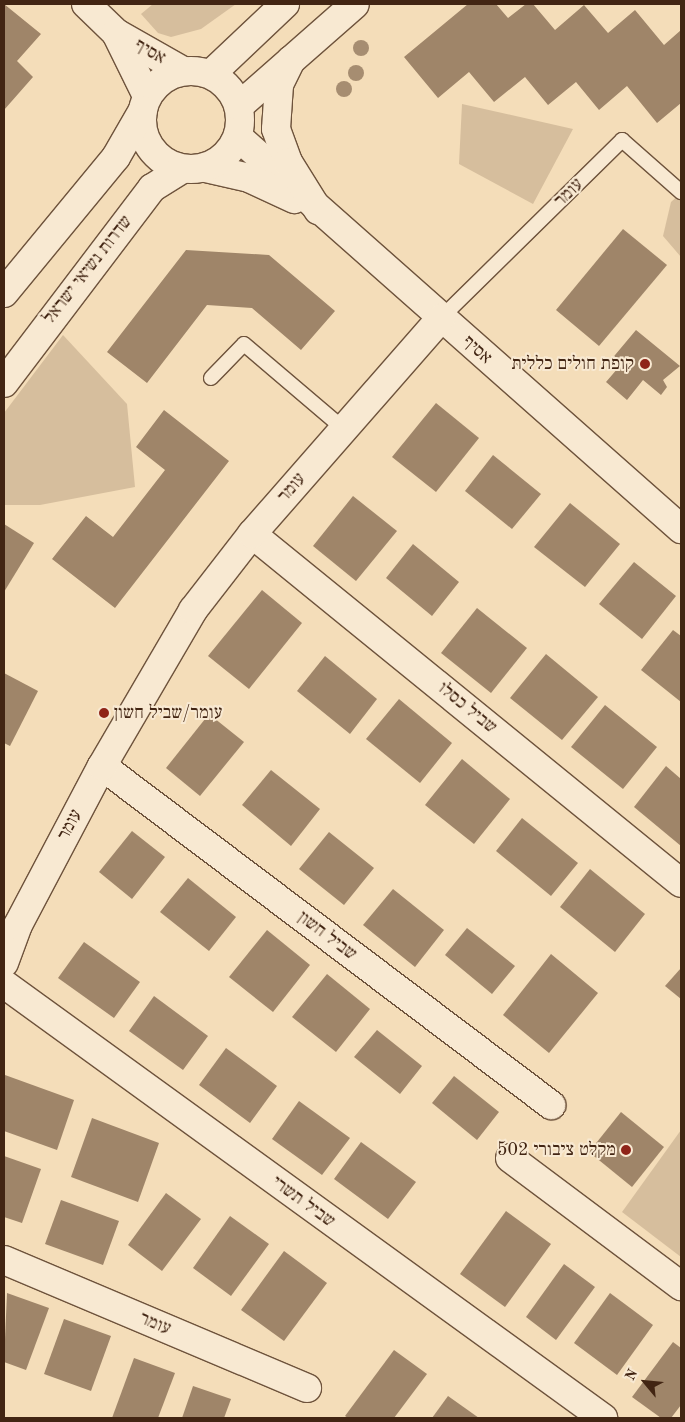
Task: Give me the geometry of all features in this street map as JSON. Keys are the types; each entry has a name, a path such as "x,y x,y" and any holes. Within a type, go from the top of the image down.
{"street":[{"name":"אסיף","path":"86,4 116,32 183,71"},
{"path":"211,74 285,4"},
{"path":"239,106 355,4"},
{"name":"אסיף","path":"116,32 145,103"},
{"path":"291,60 279,86 276,129 288,162 318,210"},
{"path":"4,293 116,158 145,103 156,85 183,71 211,74 229,88 239,106 238,137 223,159 194,168 153,152 142,125 145,103"},
{"name":"אסיף","path":"238,137 318,210 681,529"},
{"name":"אסיף","path":"194,168 248,178 318,210"},
{"name":"שדרות נשיאי ישראל","path":"4,383 152,188 194,168"},
{"name":"עומר","path":"4,963 18,925 102,766 193,610 252,534 441,318"},
{"name":"שביל כסלו","path":"252,534 681,883"},
{"name":"שביל חשון","path":"102,766 552,1105"},
{"name":"שביל תשרי","path":"4,984 603,1418"},
{"path":"510,1158 681,1286"},
{"name":"עומר","path":"4,1260 307,1388"}],"lane":[{"name":"עומר","path":"441,318 622,140 681,192"},
{"path":"211,378 244,344 344,429"}],"shaded area":[{"path":"153,4 236,4 201,29 171,37 158,33 141,14"},
{"path":"462,104 573,129 533,204 459,164"},
{"path":"681,193 681,257 663,236 671,202"},
{"path":"63,335 127,404 135,487 40,505 4,505 4,413"},
{"path":"681,1130 681,1257 622,1212"}],"building":[{"path":"4,4 41,34 17,61 33,77 4,110"},
{"path":"468,4 496,4 508,18 526,4 533,4 555,30 584,5 608,33 635,10 664,45 681,30 681,103 657,123 627,86 599,110 576,82 548,105 525,77 494,102 469,72 438,98 404,57"},
{"path":"623,229 667,265 599,346 556,310"},
{"path":"186,250 269,255 335,311 301,350 252,308 207,305 147,383 107,352"},
{"name":"קופת חולים כללית","path":"636,330 680,366 663,380 667,387 661,395 643,380 627,400 606,382 618,368 610,361"},
{"path":"436,403 479,438 436,492 392,457"},
{"path":"164,410 229,461 115,608 52,559 86,516 113,537 165,470 136,447"},
{"path":"493,455 541,494 512,529 465,491"},
{"path":"353,496 397,531 356,581 313,546"},
{"path":"570,503 620,544 585,587 534,547"},
{"path":"4,524 34,543 4,592"},
{"path":"413,544 459,582 432,616 386,578"},
{"path":"634,562 676,596 642,639 599,604"},
{"path":"262,590 302,623 249,689 208,656"},
{"path":"477,608 527,648 491,693 441,653"},
{"path":"673,630 681,636 681,702 641,670"},
{"path":"546,654 598,697 562,740 510,698"},
{"path":"325,656 377,699 350,734 297,691"},
{"path":"4,673 38,691 10,746 4,743"},
{"path":"399,699 452,743 420,783 366,739"},
{"path":"605,705 657,747 623,789 571,747"},
{"path":"209,714 244,742 200,796 166,768"},
{"path":"462,759 510,799 474,844 425,805"},
{"path":"666,766 681,779 681,846 634,807"},
{"path":"271,770 320,809 291,846 242,805"},
{"path":"522,818 578,863 551,896 496,851"},
{"path":"132,831 165,857 132,899 99,872"},
{"path":"329,832 374,868 344,905 299,869"},
{"path":"590,869 645,914 615,952 560,907"},
{"path":"188,878 236,917 209,951 160,912"},
{"path":"393,889 444,930 415,967 363,925"},
{"path":"467,928 515,966 492,994 445,955"},
{"path":"267,930 310,965 273,1012 229,977"},
{"path":"84,942 140,982 114,1018 58,978"},
{"path":"551,954 598,993 549,1053 503,1015"},
{"path":"681,968 681,999 665,986"},
{"path":"327,974 370,1009 336,1052 292,1017"},
{"path":"154,996 208,1036 183,1070 129,1031"},
{"path":"377,1030 422,1066 400,1094 354,1057"},
{"path":"226,1048 277,1086 250,1123 199,1085"},
{"path":"5,1075 74,1100 57,1150 4,1131"},
{"path":"454,1076 499,1112 477,1140 432,1103"},
{"path":"299,1101 350,1138 322,1175 272,1139"},
{"name":"מקלט ציבורי 502","path":"621,1112 664,1147 632,1187 589,1152"},
{"path":"92,1118 159,1143 138,1202 71,1177"},
{"path":"361,1142 416,1182 388,1219 334,1179"},
{"path":"4,1156 41,1169 22,1223 4,1217"},
{"path":"166,1193 201,1219 162,1271 128,1245"},
{"path":"61,1200 119,1221 103,1265 45,1244"},
{"path":"506,1211 551,1244 505,1307 460,1274"},
{"path":"230,1216 269,1244 231,1296 193,1268"},
{"path":"284,1251 327,1283 284,1341 241,1310"},
{"path":"564,1264 595,1287 556,1340 526,1317"},
{"path":"7,1293 49,1308 26,1370 4,1362"},
{"path":"610,1293 653,1325 617,1375 574,1343"},
{"path":"64,1319 111,1336 91,1391 44,1374"},
{"path":"673,1342 681,1348 681,1405 671,1418 661,1418 632,1397"},
{"path":"394,1350 427,1374 394,1418 348,1418 345,1416"},
{"path":"134,1358 175,1373 158,1418 112,1418"},
{"path":"193,1386 231,1399 224,1418 182,1418"},
{"path":"448,1396 479,1418 432,1418"}],"place":[{"name":"קופת חולים כללית","path":"645,364"},
{"name":"עומר/שביל חשון","path":"104,713"},
{"name":"מקלט ציבורי 502","path":"626,1150"}]}
